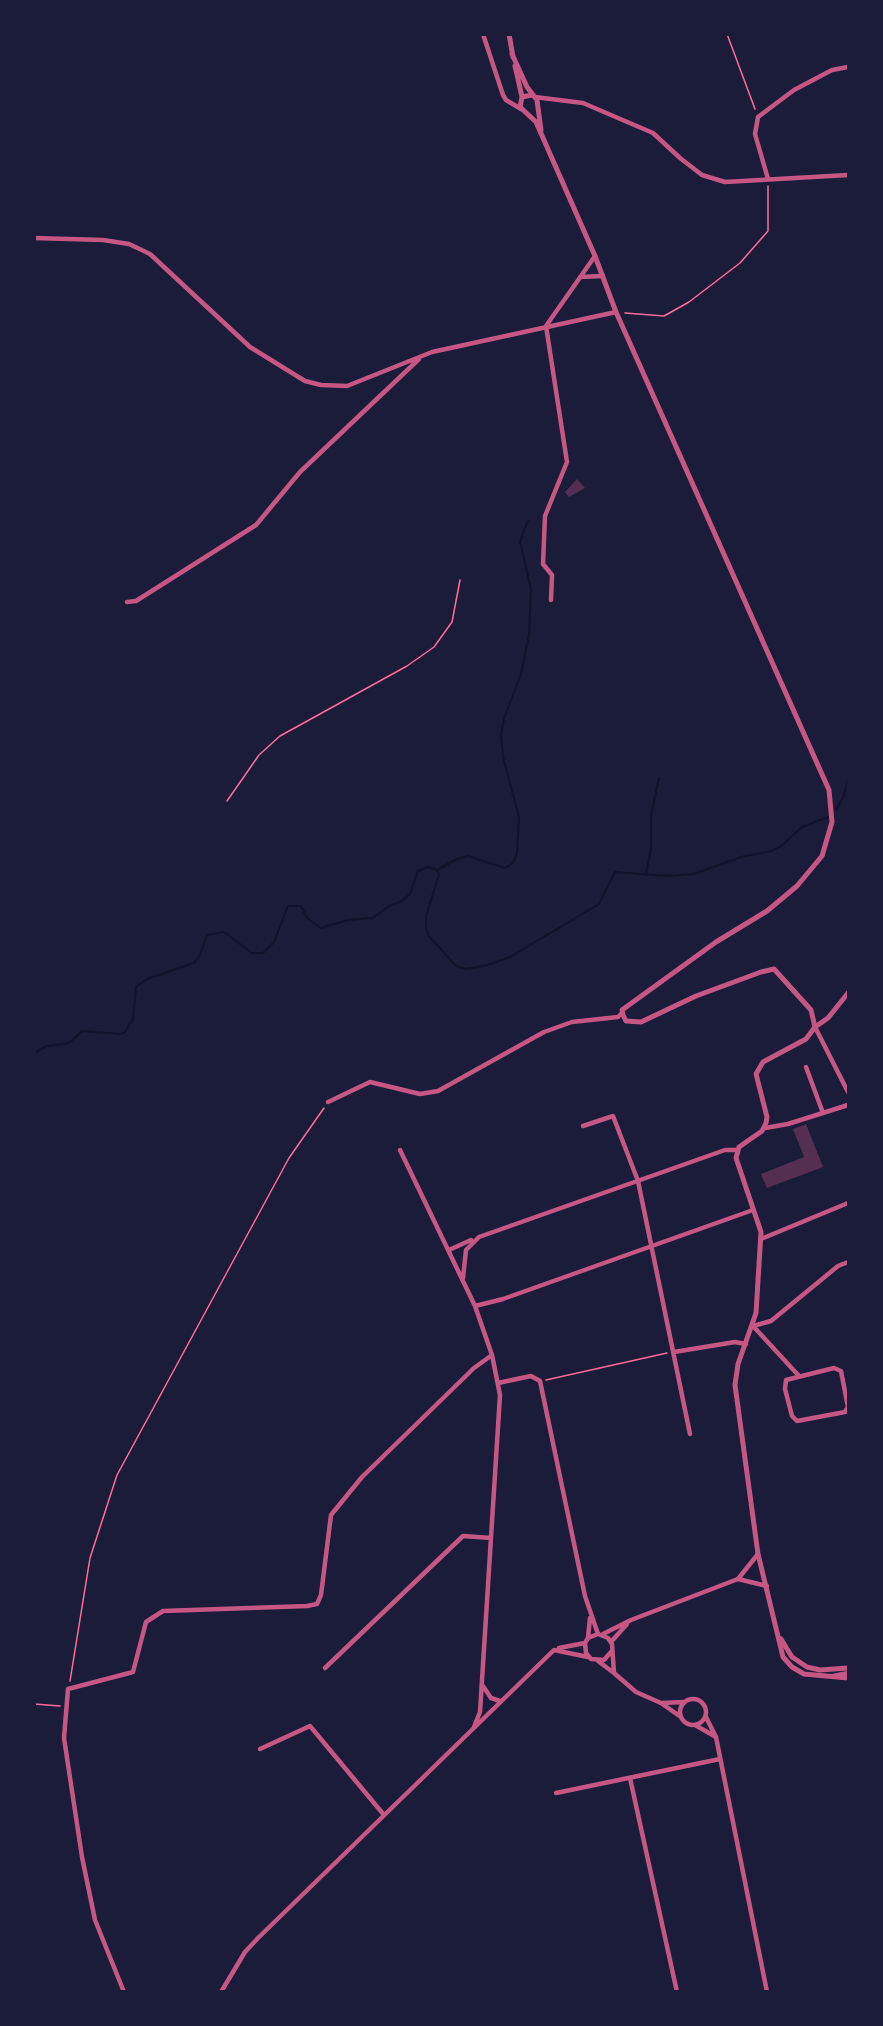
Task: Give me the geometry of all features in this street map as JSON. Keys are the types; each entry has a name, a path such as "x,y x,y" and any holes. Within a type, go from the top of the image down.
{"street":[{"path":"483,34 503,95 513,105 525,111"},
{"path":"328,1102 370,1082 420,1094 438,1091 544,1032 572,1022 618,1017 716,942 767,911 797,886 822,856 832,822 829,790 616,312 595,256 543,141 525,111 509,34"},
{"path":"513,54 536,100 543,141"},
{"path":"768,179 755,134 758,117 794,90 832,70 849,67"},
{"path":"513,105 521,98 583,103 653,133 702,175 725,182 849,176"},
{"path":"525,111 536,100"},
{"path":"34,238 103,240 129,244 150,254 250,347 305,381 321,385 347,386 422,356 546,326 616,312"},
{"path":"551,600 552,575 543,564 545,516 567,462 546,326 595,256"},
{"path":"580,277 603,276"},
{"path":"127,602 136,601 256,525 300,472 422,356"},
{"path":"622,1012 626,1021 641,1022 696,996 774,969 810,1011 815,1027 849,1092"},
{"path":"765,1128 767,1118 756,1078 757,1070 763,1062 806,1039 849,993"},
{"path":"806,1067 824,1113"},
{"path":"449,1250 479,1237 725,1150 737,1150 765,1128 788,1124 849,1105"},
{"path":"583,1126 613,1116 638,1181 690,1434"},
{"path":"400,1150 475,1306 492,1354 500,1395 480,1712 474,1726"},
{"path":"737,1150 736,1158 761,1232 753,1326 736,1371 735,1385 759,1554 783,1657 792,1667 813,1677 849,1675"},
{"path":"761,1239 849,1203"},
{"path":"475,1306 652,1247 753,1210"},
{"path":"464,1283 462,1270 466,1250 479,1237"},
{"path":"753,1326 771,1321 838,1266 849,1262"},
{"path":"753,1326 799,1377"},
{"path":"674,1352 735,1342 746,1344"},
{"path":"124,1992 94,1920 82,1857 64,1738 69,1689 133,1672 146,1622 163,1611 316,1604 321,1595 331,1515 362,1477 474,1368 492,1354"},
{"path":"834,1368 841,1371 849,1407 844,1412 796,1421 792,1416 785,1389 786,1380 799,1377 834,1368"},
{"path":"498,1383 531,1376 540,1381 590,1615 601,1634 611,1641"},
{"path":"325,1668 463,1536 491,1538"},
{"path":"221,1992 245,1952 554,1650 587,1640 631,1620 738,1579 759,1554"},
{"path":"738,1579 767,1586"},
{"path":"588,1657 587,1640 590,1615"},
{"path":"614,1673 611,1641 631,1620"},
{"path":"780,1638 792,1657 807,1667 849,1668"},
{"path":"554,1650 598,1661 636,1692 661,1703 681,1717 684,1722 695,1725 716,1737"},
{"path":"598,1661 604,1660 611,1652"},
{"path":"482,1685 491,1698 500,1701"},
{"path":"661,1703 684,1702 693,1698 701,1701 706,1708 706,1717 716,1737 767,1992"},
{"path":"681,1717 684,1702"},
{"path":"695,1725 706,1717"},
{"path":"260,1749 310,1726 384,1815"},
{"path":"556,1793 720,1759"},
{"path":"630,1778 677,1992"}],"path":[{"path":"727,34 758,117"},
{"path":"616,312 664,316 688,302 740,263 768,231 768,179"},
{"path":"226,801 259,755 280,736 407,666 434,646 452,622 460,580"},
{"path":"69,1689 90,1558 117,1475 289,1158 311,1122 328,1102"},
{"path":"540,1381 674,1352"},
{"path":"34,1704 52,1704 66,1708"}],"building":[{"path":"577,479 585,488 569,497 565,492"},
{"path":"806,1124 823,1167 767,1188 761,1174 804,1157 793,1129"}],"waterway":[{"path":"437,870 468,856 505,868 513,863 517,853 519,817 503,757 501,735 504,718 521,674 529,635 531,589 520,542 528,520"},
{"path":"646,873 651,849 651,816 659,778"},
{"path":"836,810 844,796 848,779"},
{"path":"34,1053 47,1046 69,1043 82,1031 120,1034 125,1032 133,1019 136,987 147,979 194,963 200,955 207,935 224,932 252,953 263,953 274,942 288,906 301,906 307,918 321,928 348,920 373,918 410,894 418,871 428,867 437,870 439,875 426,916 426,928 429,936 456,966 466,969 488,965 510,957 599,904 615,872 668,876 694,874 741,857 771,851 780,847 802,827 828,817"}]}
